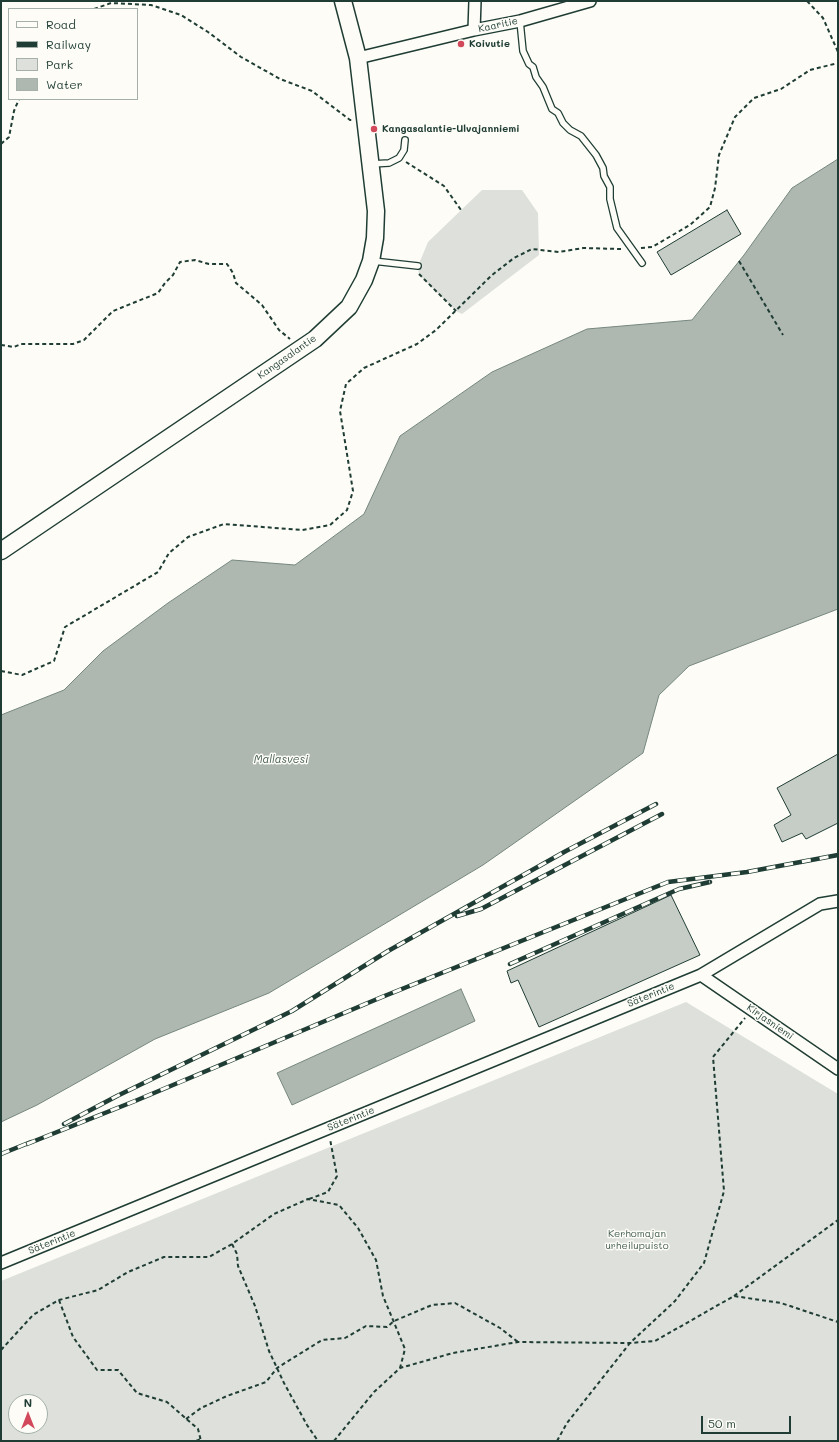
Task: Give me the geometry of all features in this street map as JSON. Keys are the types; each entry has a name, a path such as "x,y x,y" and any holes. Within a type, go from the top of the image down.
{"main road":[{"name":"Kangasalantie","path":"1,551 315,339 349,307 364,280 371,261 375,238 376,211 358,58 343,1"}],"street":[{"path":"474,30 475,1"},
{"name":"Kaaritie","path":"358,58 474,30 520,21 590,1"},
{"name":"Säterintie","path":"1,1263 701,975 820,904 838,901"},
{"name":"Kirjasniemi","path":"701,975 836,1065"}],"lane":[{"path":"520,21 523,51 529,64 533,67 536,77 552,109 558,114 570,130 581,136 604,168 604,176 610,187 610,199 617,228 642,263"},
{"path":"371,164 389,163 400,158 404,150 405,140"},
{"path":"371,261 418,266"}],"path":[{"path":"807,1 823,18 838,52"},
{"path":"97,8 111,3 151,5 181,15 208,32 241,57 280,79 312,91 350,120 366,119"},
{"path":"1,671 22,674 54,661 65,627 158,572 169,553 188,537 224,524 302,530 330,525 348,510 353,491 340,411 346,384 364,368 417,344 436,330 492,275 514,258 532,249 559,252 583,248 631,249 652,247 690,225 710,207 715,188 719,155 736,117 754,98 781,89 810,70 838,63"},
{"path":"1,144 9,137 14,111 19,100"},
{"path":"400,158 444,186 461,210"},
{"path":"1,345 14,347 21,344 73,344 84,340 113,311 158,293 165,282 173,275 180,262 196,260 209,264 227,264 233,273 236,283 262,305 279,330 302,348"},
{"path":"739,261 783,335"},
{"path":"418,266 419,275 456,311"},
{"path":"558,1441 567,1423 630,1343 675,1302 704,1263 724,1191 713,1057 752,1010"},
{"path":"1,1350 33,1315 59,1300 98,1290 128,1272 164,1257 209,1257 232,1244 274,1214 328,1192 337,1176 328,1128"},
{"path":"308,1199 339,1204 358,1228 376,1260 383,1296 405,1349 400,1368"},
{"path":"334,1441 374,1392 400,1368 453,1354 518,1342 630,1343 655,1341 734,1296 838,1220"},
{"path":"232,1244 237,1254 238,1266 255,1306 269,1351 307,1425 318,1441"},
{"path":"734,1296 781,1303 838,1322"},
{"path":"59,1300 73,1337 97,1370 118,1370 137,1393 168,1402 198,1429 201,1440 196,1441"},
{"path":"186,1419 200,1408 266,1382 277,1368 322,1340 345,1338 366,1326 387,1327 394,1321 432,1305 455,1303 500,1328 518,1342"}],"green space":[{"path":"482,190 522,190 538,213 539,255 462,314 456,311 419,275 418,266 428,242"},
{"name":"Kerhomajan urheilupuisto","path":"686,1002 838,1094 838,1441 1,1441 1,1281"}],"water":[{"name":"Mallasvesi","path":"838,159 838,609 689,666 659,695 643,753 483,865 269,993 155,1039 37,1105 1,1122 1,715 64,690 103,651 168,603 232,560 295,565 364,514 400,436 492,372 587,329 692,320 744,255 792,188"},
{"path":"461,989 475,1021 292,1105 277,1073"}],"building":[{"path":"727,210 741,234 671,275 657,252"},
{"path":"838,754 838,823 806,839 802,833 782,842 774,825 791,815 777,788"},
{"path":"671,895 700,955 539,1027 518,980 511,983 507,971"}],"railway":[{"path":"64,1124 117,1096 292,1011 388,951 566,851 656,804"},
{"path":"457,916 481,909 662,814"},
{"path":"27,1144 135,1101 382,997 668,882 747,872 838,855"},
{"path":"510,964 679,889 710,882"},
{"path":"1,1154 31,1142"}],"place":[{"name":"Koivutie","path":"461,44"},
{"name":"Kangasalantie-Ulvajanniemi","path":"374,129"}]}
